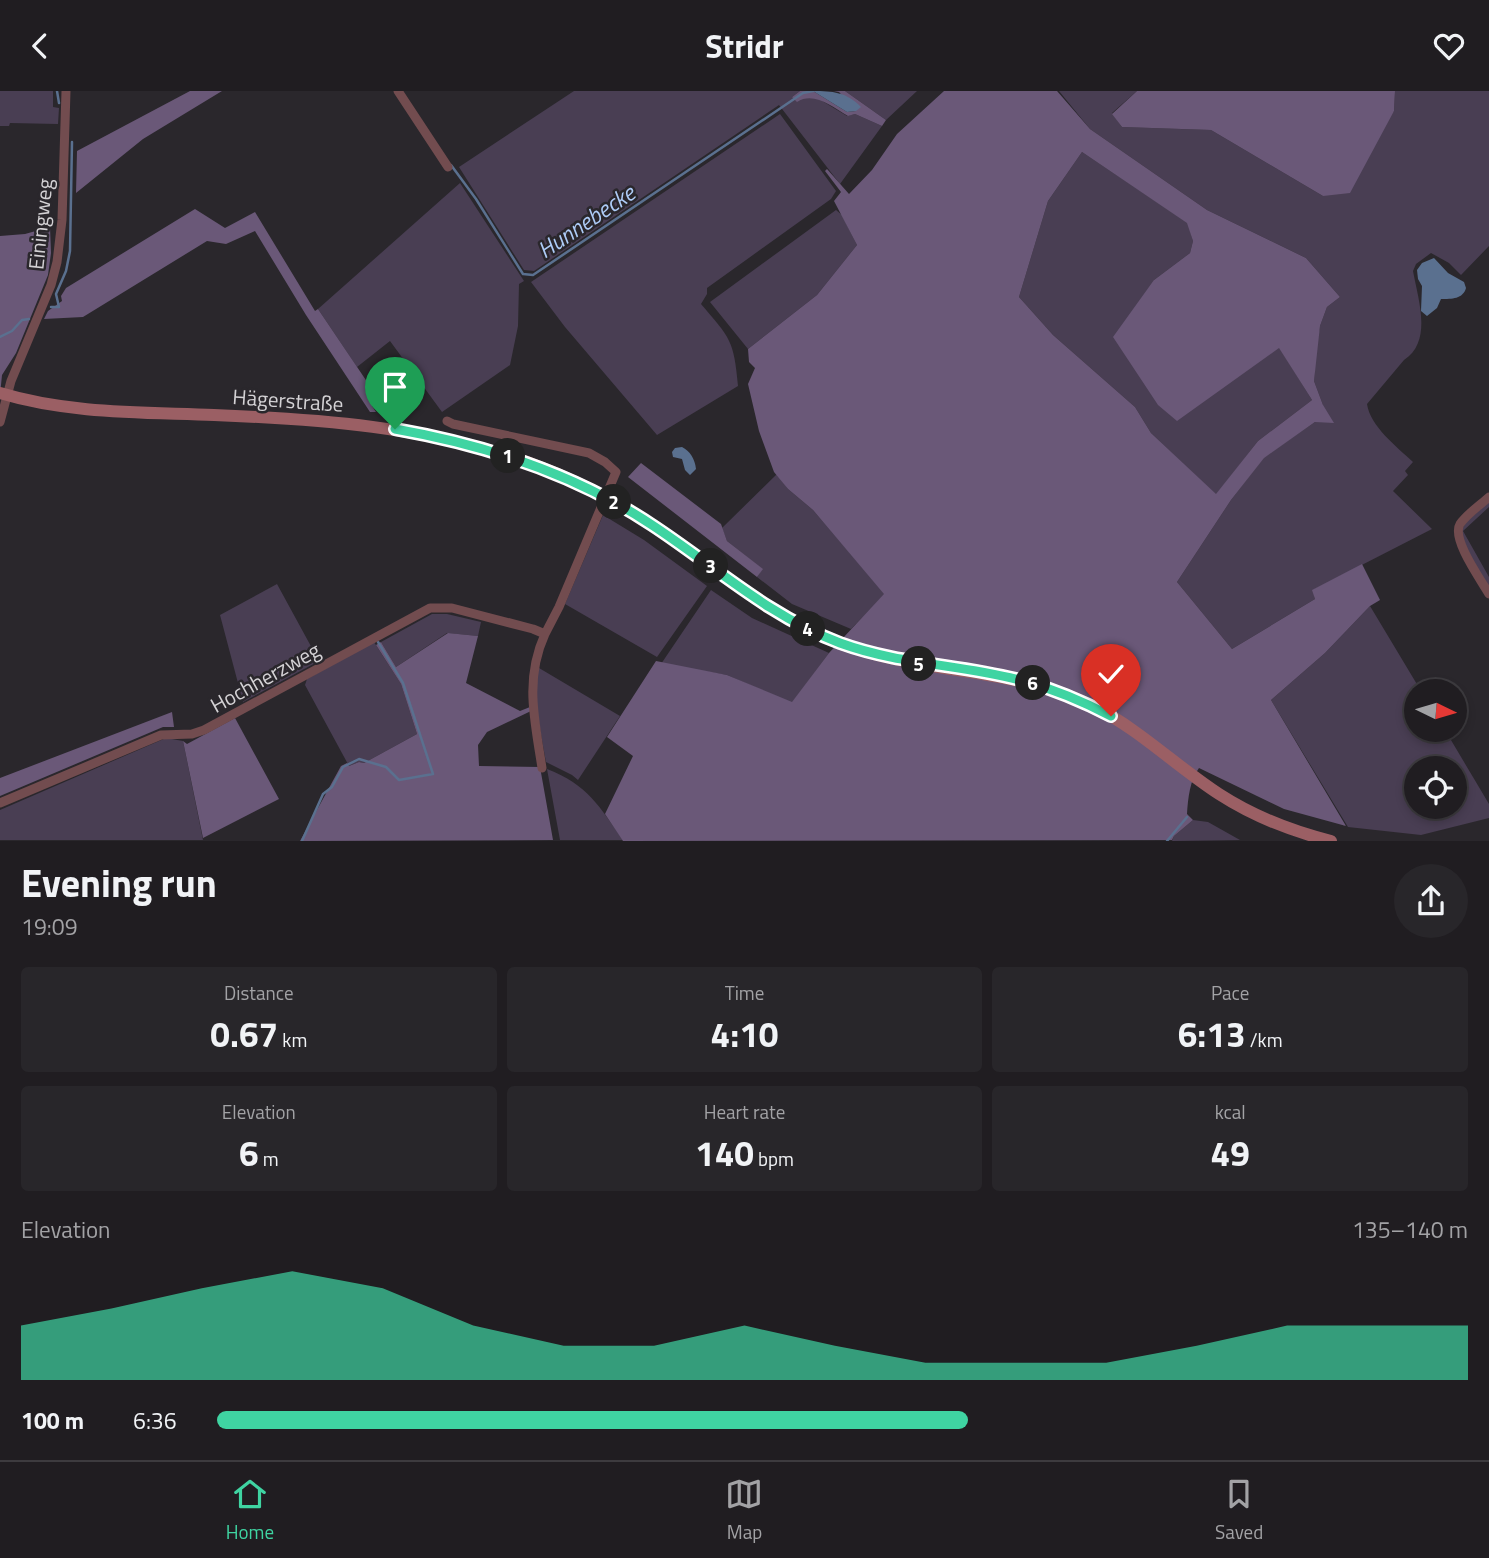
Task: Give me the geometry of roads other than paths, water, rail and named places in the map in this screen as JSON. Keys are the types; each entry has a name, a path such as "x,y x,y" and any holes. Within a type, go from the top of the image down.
{"main road":[{"name":"Hägerstraße","path":"4,394 88,409 312,419 395,429 504,454 605,496 663,532 757,600 809,629 839,643 878,655 1026,681 1076,699 1128,726 1234,803 1272,822 1331,841"}],"street":[{"name":"Einingweg","path":"0,422 4,394 51,285 59,252 66,91"},
{"path":"398,91 448,167"},
{"path":"447,421 589,453 605,461 616,472 535,661 532,681 542,768"},
{"path":"1489,497 1462,521 1458,531 1461,546 1489,594"},
{"name":"Hochherzweg","path":"0,803 161,735 186,735 204,730 430,608 452,608 533,629 545,635"}],"water":[{"path":"813,91 839,93 861,107 847,112"},
{"path":"1434,258 1448,273 1464,282 1466,288 1460,296 1441,299 1437,308 1427,316 1421,311 1422,286 1417,270 1422,263"},
{"path":"682,447 690,453 695,462 696,469 690,475 685,470 682,459 673,457 675,448"}],"waterway":[{"path":"57,91 59,103"},
{"name":"Hunnebecke","path":"451,165 476,199 523,274 533,275 803,93 813,91"},
{"path":"51,307 59,307 56,294 66,271 70,251 72,142"},
{"path":"0,337 12,331 22,320 29,319"},
{"path":"302,841 323,794 332,787 343,767 359,759 386,767 399,780 433,774 403,683 378,642"},
{"path":"1167,841 1187,817"}]}
